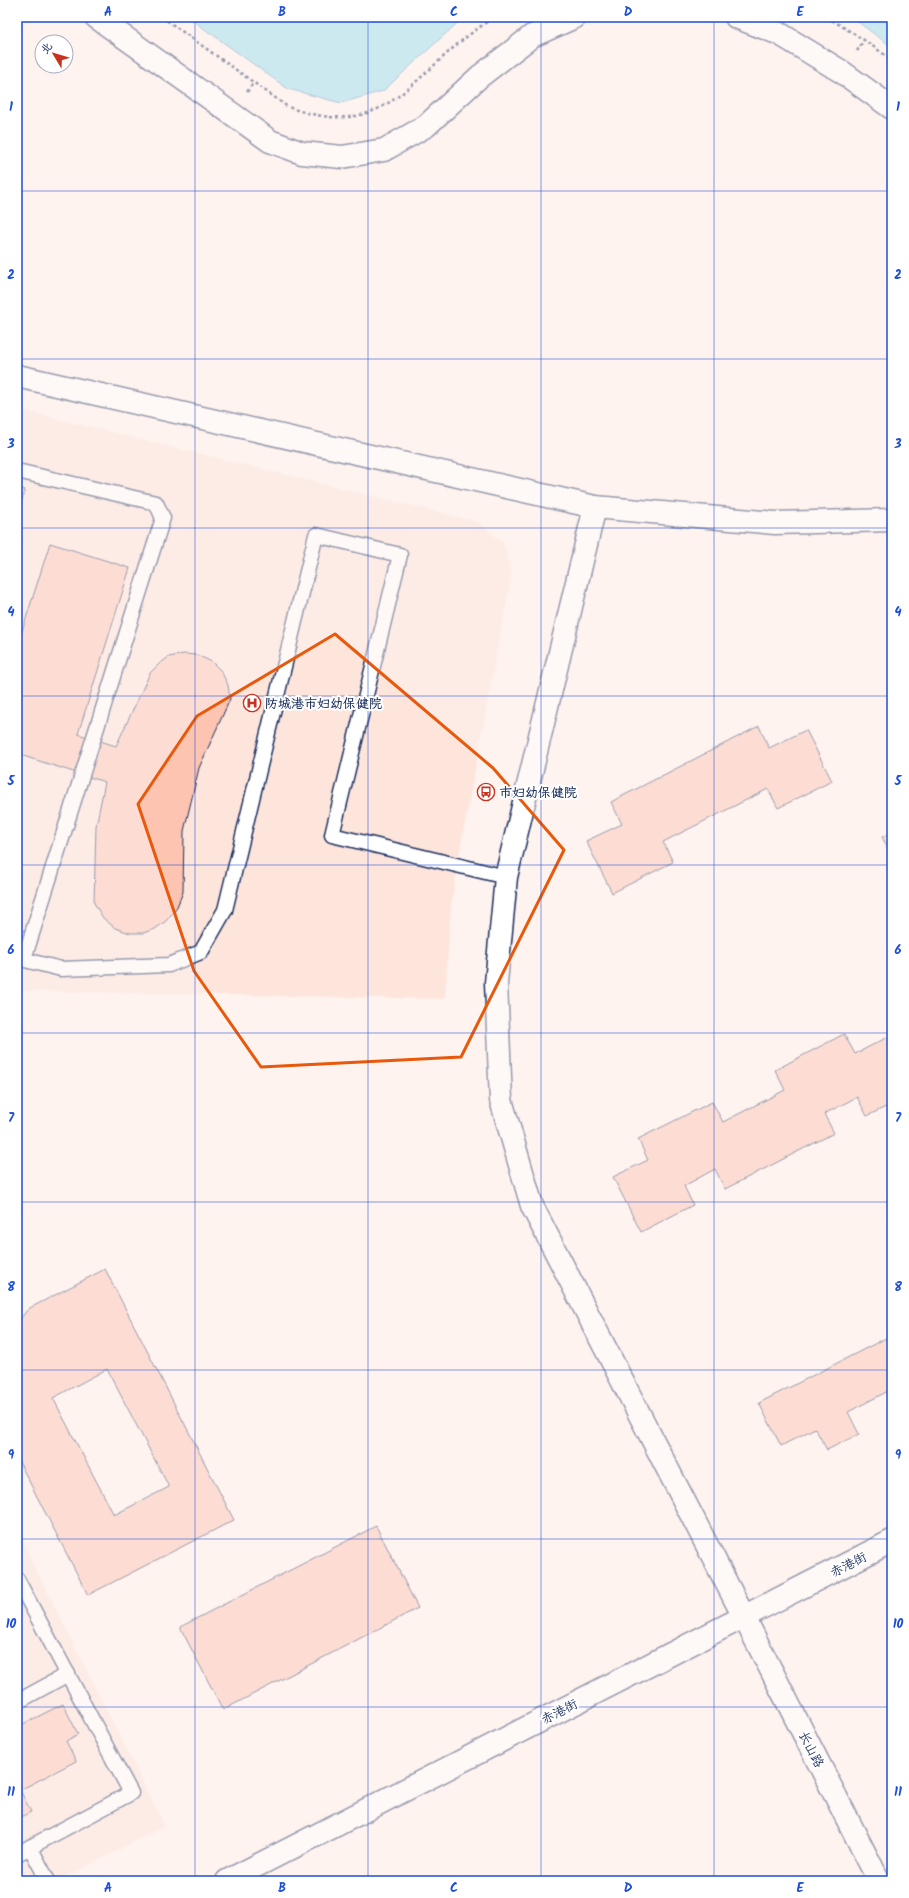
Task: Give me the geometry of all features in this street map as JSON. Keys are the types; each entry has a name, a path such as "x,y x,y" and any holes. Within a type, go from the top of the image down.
{"street":[{"path":"96,17 270,142 302,153 342,157 384,150 426,126 479,77 532,36 575,17"},
{"path":"736,17 780,34 842,72 892,108"},
{"path":"17,376 595,507 776,523 892,520"},
{"name":"长山路","path":"595,507 506,877 496,983 501,1100 532,1206 879,1881"},
{"name":"赤港街","path":"227,1881 892,1541"}],"lane":[{"path":"17,471 156,503 163,518 20,959 61,969 169,965 201,952 225,910 316,535 400,555 332,835 506,877"},
{"path":"17,1579 131,1793 17,1854"},
{"path":"17,1702 68,1674"},
{"path":"30,1847 48,1881"}],"path":[{"path":"162,17 288,107 310,115 342,118 370,113 403,94 454,47 494,17"},
{"path":"827,17 864,40 892,60"}],"highlighted area":[{"path":"335,634 493,768 564,850 461,1057 261,1067 194,971 138,804 197,716"}],"shaded area":[{"name":"防城港市妇幼保健院","path":"17,409 479,522 504,544 512,574 463,833 451,906 445,999 17,991"},
{"path":"17,1531 165,1826 59,1881 17,1881"}],"water":[{"path":"188,17 464,17 383,91 341,103 288,89"},
{"path":"851,17 892,17 892,47"}],"building":[{"path":"17,487 25,490 17,516"},
{"path":"50,543 130,568 78,734 116,746 150,673 169,657 184,654 197,655 212,662 221,671 228,685 230,699 199,768 184,831 183,892 176,909 166,921 155,929 143,933 130,933 115,928 103,918 94,903 96,826 105,782 17,754 17,647"},
{"path":"759,726 769,748 806,730 832,781 778,808 768,789 663,842 673,862 612,893 586,841 622,824 611,802"},
{"path":"892,832 892,856 882,837"},
{"path":"844,1034 855,1054 888,1037 892,1045 892,1104 867,1116 857,1097 824,1114 834,1133 725,1189 715,1169 684,1186 693,1205 641,1232 613,1177 648,1160 638,1139 712,1102 723,1122 785,1090 775,1070"},
{"path":"105,1269 234,1520 88,1595 17,1458 17,1323 28,1309","holes":["107,1369 169,1487 114,1515 53,1398"]},
{"path":"892,1335 892,1389 848,1412 859,1434 827,1450 815,1428 781,1446 759,1403"},
{"path":"376,1526 418,1608 223,1710 180,1627"},
{"path":"63,1704 78,1734 66,1741 76,1761 20,1790 31,1812 17,1819 17,1731 23,1728 21,1725"}],"place":[{"name":"防城港市妇幼保健院","path":"252,703"},
{"name":"巿妇幼保健院","path":"486,792"}]}
